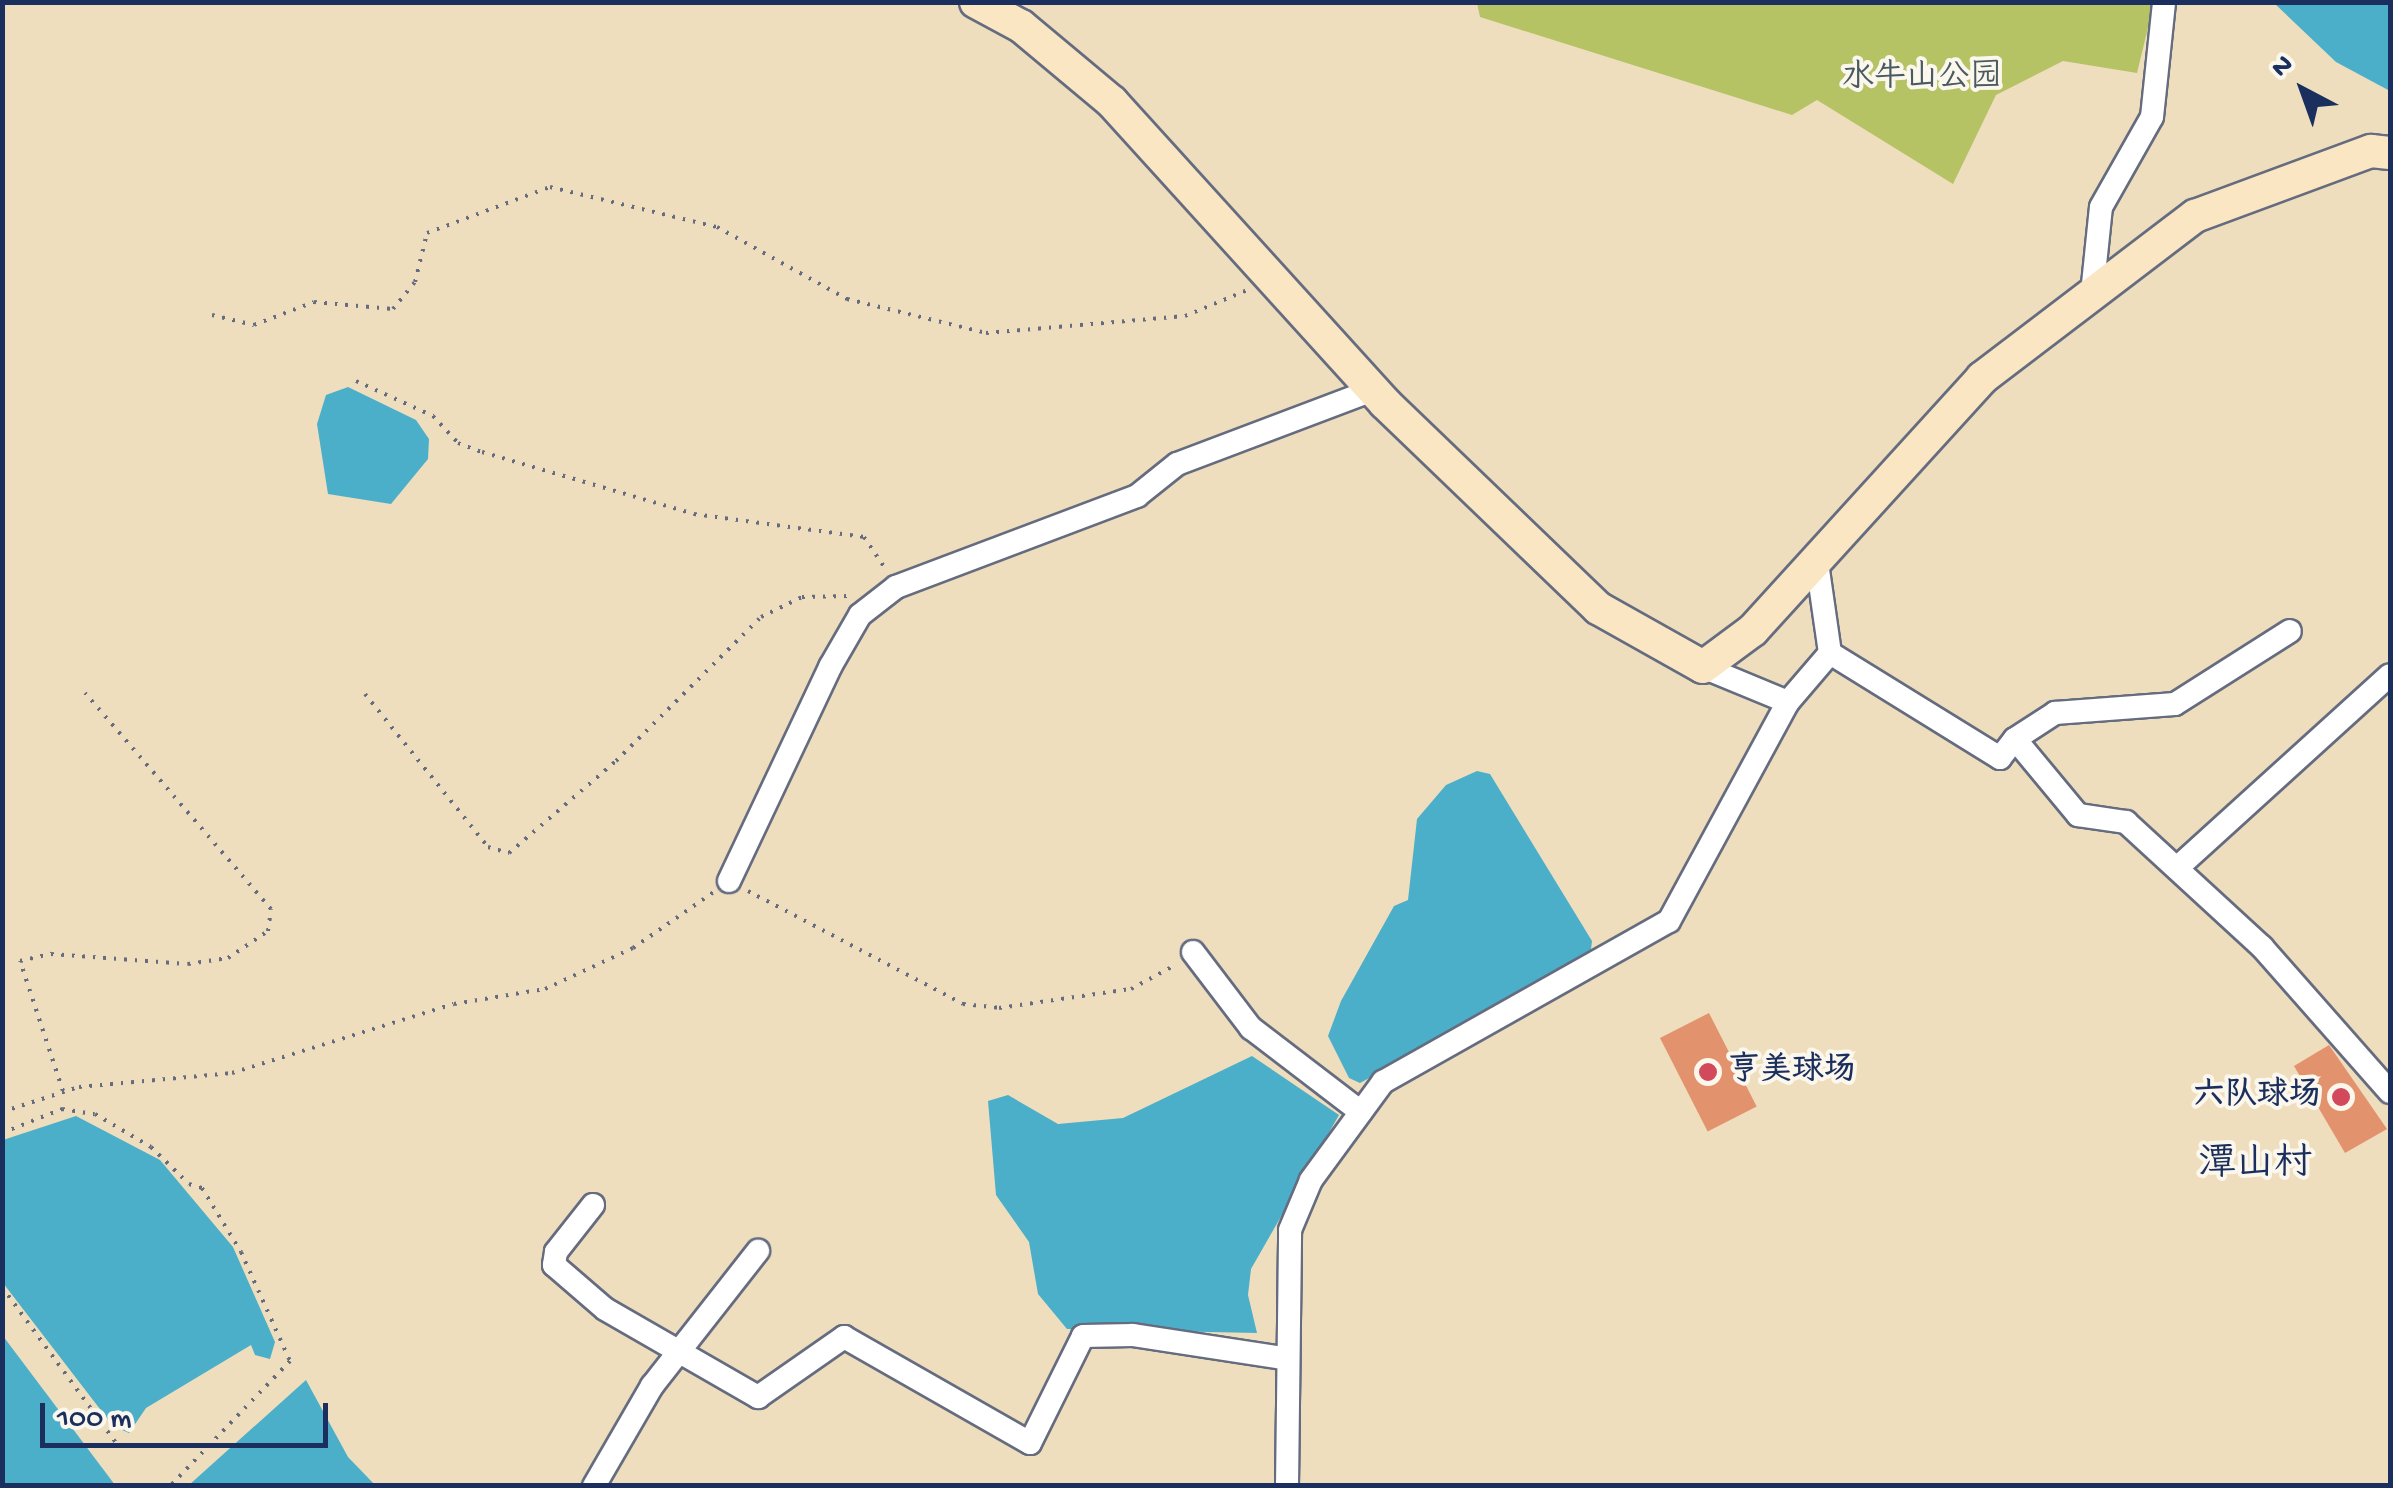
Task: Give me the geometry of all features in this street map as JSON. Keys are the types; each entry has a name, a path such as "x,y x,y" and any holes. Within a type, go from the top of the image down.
{"street":[{"path":"976,2 1021,26 1112,102 1373,390 1598,608 1703,667 1788,702"},
{"path":"2092,294 2101,207 2152,117 2164,2"},
{"path":"1703,667 1752,630 1982,378 2195,216 2371,151 2390,154"},
{"path":"729,881 830,667 860,615 890,591 1137,496 1177,464 1373,390"},
{"path":"1288,1486 1284,1358 1290,1230 1311,1180 1383,1082 1669,921 1788,702 1830,653 1816,556"},
{"path":"1830,653 2000,758 2015,739 2055,713 2175,704 2290,631"},
{"path":"2177,868 2390,675"},
{"path":"2015,739 2078,815 2126,822 2262,947 2390,1092"},
{"path":"1193,952 1251,1028 1361,1112"},
{"path":"594,1205 556,1252 554,1265 604,1310 758,1398 844,1337 1030,1443 1083,1336 1132,1335 1284,1358"},
{"path":"594,1486 679,1351 758,1251"}],"path":[{"path":"212,315 254,325 314,302 394,309 415,282 427,233 550,188 717,226 847,299 986,333 1185,316 1272,280"},
{"path":"356,381 433,416 458,443 482,452 694,514 864,537 890,591 802,596 761,617 616,762 509,853 488,846 365,694"},
{"path":"63,1092 20,961 51,954 188,964 228,958 268,930 272,909 84,693"},
{"path":"2,1112 63,1092 232,1073 454,1004 545,990 633,948 729,881 963,1004 999,1008 1131,990 1193,952"},
{"path":"2,1134 62,1109 94,1114 151,1146 189,1184 202,1188 241,1252 290,1360 170,1486"},
{"path":"2,1287 117,1444"}],"green space":[{"name":"水牛山公园","path":"1477,3 2154,3 2137,73 2063,61 1996,95 1953,184 1817,100 1792,115 1480,17"}],"water":[{"path":"2274,3 2390,3 2390,91 2336,62"},
{"path":"348,387 416,420 429,439 428,459 391,504 328,494 317,424 326,395"},
{"path":"1477,771 1490,774 1592,941 1590,958 1360,1083 1349,1078 1328,1036 1341,1001 1394,906 1408,900 1417,819 1446,785"},
{"path":"1252,1056 1339,1115 1251,1269 1248,1295 1257,1333 1067,1329 1038,1294 1029,1242 996,1195 988,1101 1008,1095 1058,1124 1123,1118"},
{"path":"76,1116 160,1160 233,1247 275,1342 270,1359 255,1355 251,1345 146,1408 129,1433 113,1426 3,1283 3,1140"},
{"path":"3,1336 115,1485 3,1485"},
{"path":"306,1380 348,1457 375,1485 189,1485"}],"building":[{"name":"亨美球场","path":"1709,1013 1757,1107 1708,1132 1660,1038"},
{"name":"六队球场","path":"2329,1045 2387,1129 2345,1153 2294,1066"}],"place":[{"name":"亨美球场","path":"1708,1072"},
{"name":"六队球场","path":"2341,1097"}],"district":[{"name":"潭山村","path":"2255,1167"}]}
